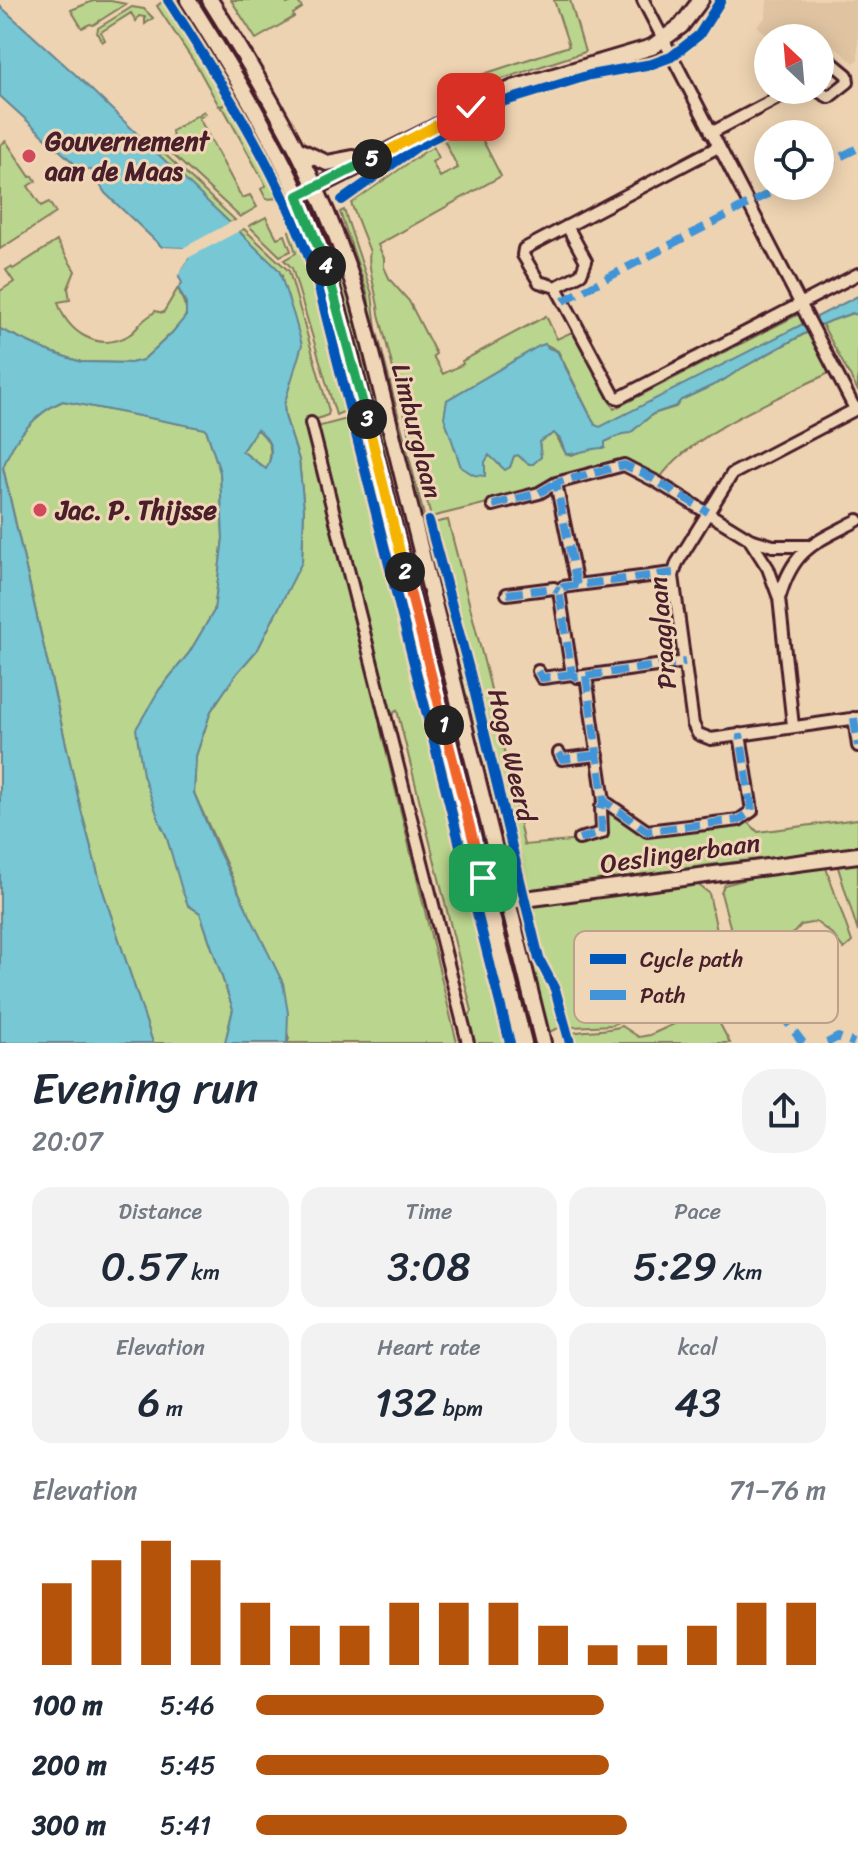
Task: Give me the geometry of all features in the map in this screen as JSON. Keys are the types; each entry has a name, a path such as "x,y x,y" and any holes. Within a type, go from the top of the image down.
{"main road":[{"name":"Limburglaan","path":"188,0 263,124 298,196 325,266 346,336 490,904"},
{"name":"Limburglaan","path":"210,0 299,149 344,254 362,311 508,901"},
{"path":"298,196 353,158 459,105 492,92 612,57 660,37 699,0"},
{"path":"315,183 513,88"},
{"path":"299,149 327,163 353,158"},
{"name":"Oeslingerbaan","path":"490,904 858,855"},
{"path":"508,901 543,1043"},
{"path":"490,904 524,1043"}],"street":[{"path":"643,0 857,409"},
{"path":"834,64 847,75 848,82 834,93"},
{"path":"711,133 766,104"},
{"path":"567,226 586,261 581,274 556,287 539,282 523,255 524,249 567,226 718,147"},
{"path":"556,287 615,397 619,398 858,274"},
{"name":"Praaglaan","path":"856,718 711,739 698,734 693,724 673,573 732,474 857,409"},
{"path":"311,423 468,1043"},
{"path":"493,505 539,493 556,483 624,465 643,473 750,539 773,546 808,546 858,520"},
{"path":"556,483 577,585"},
{"path":"750,539 768,568 779,598 793,726"},
{"path":"779,598 787,577 808,546"},
{"path":"559,591 563,587 673,573"},
{"path":"507,594 554,588 559,591"},
{"path":"559,591 572,674"},
{"path":"538,671 542,678 572,674 577,677 685,662"},
{"path":"579,839 602,833 601,807 604,801 586,676"},
{"path":"856,718 858,746"},
{"path":"604,801 647,831 739,820 752,811 740,734"},
{"path":"559,753 562,759 598,755"}],"shaded area":[{"path":"767,0 858,0 858,59 854,63 834,46 834,24 759,24 766,17"}],"green space":[{"path":"172,0 181,0 250,109 291,189 287,195 244,113"},
{"path":"231,0 284,0 287,4 297,0 302,8 293,14 294,17 256,39"},
{"path":"554,0 570,0 585,52 468,90 465,80 569,46"},
{"path":"93,1 126,4 93,25 82,28 71,10"},
{"path":"163,1 245,131 279,198 266,199 261,189 266,186 221,108 224,105 219,106 157,6"},
{"path":"132,7 144,9 153,18 145,24 145,17 139,16 136,21 131,13 101,32 105,40 102,42 98,28"},
{"path":"204,111 206,114 199,118 242,198 250,195 257,207 240,217 170,152 174,146 172,131"},
{"path":"475,125 501,176 378,245 390,280 409,301 443,374 546,316 557,339 574,331 614,409 799,314 804,324 617,419 630,433 653,414 676,407 681,400 722,381 808,332 829,373 714,432 692,446 660,478 627,460 550,480 536,491 431,517 379,314 370,252 351,203 433,146 439,158 432,162 440,177 458,168 444,140","holes":["545,344 558,351 595,425 616,437 572,455 566,454 555,433 539,442 541,457 523,460 518,455 514,456 510,467 499,465 492,455 485,462 447,400"]},
{"path":"6,141 36,181 28,186 41,206 49,202 56,213 0,249 0,145"},
{"path":"145,143 155,145 235,220 230,223"},
{"path":"291,204 297,204 316,247 520,1039 514,1040 327,303 310,249"},
{"path":"344,210 372,294 376,328 519,887 511,880 508,869 372,329 368,295 340,212"},
{"path":"266,217 277,238 285,235 291,251 280,256 249,226"},
{"path":"325,218 348,284 499,895 493,887 470,800 461,783 314,222"},
{"path":"244,229 289,271 329,411 328,415 317,419 317,427 347,419 505,1043 474,1043 466,1021 472,1011 397,710 380,726 457,1043 287,1043 289,1039 251,919 194,793 196,756 211,711 236,674 258,649 302,561 304,510 299,460 284,405 291,380 282,275 239,231"},
{"path":"295,229 321,303 348,410 336,415 292,268 284,260 296,253 289,231"},
{"path":"57,241 75,271 68,288 70,300 58,302 68,322 85,336 106,342 129,335 155,311 163,313 178,288 187,311 183,322 143,360 131,363 81,362 0,329 0,291 14,282 6,270 13,269"},
{"path":"853,313 858,315 858,391 822,324"},
{"path":"63,401 206,429 220,472 223,538 214,611 189,653 159,690 161,825 188,905 200,913 233,1009 225,1043 153,1043 101,885 81,810 3,467 12,447 26,428"},
{"path":"257,429 270,447 267,470 242,451"},
{"path":"448,520 490,685 524,845 607,838 605,811 608,809 646,835 746,820 758,832 858,819 858,849 709,865 534,891 524,889 433,523"},
{"path":"858,861 858,932 837,864"},
{"path":"825,865 852,942 844,949 838,942 838,931 828,931 816,922 801,925 796,931 731,931 721,893 724,885 786,869"},
{"path":"697,884 709,893 717,931 574,931 574,1023 616,1023 572,1027 566,1024 558,992 542,961 528,906"},
{"path":"524,909 537,958 561,1011 559,1028 544,1034 518,924"},
{"path":"505,911 538,1035 526,1038 499,920"},
{"path":"676,1023 719,1023 730,1043 574,1043 572,1033 622,1026 639,1037"}],"water":[{"path":"0,6 279,270 294,316 302,345 284,405 299,460 304,510 302,562 258,649 236,674 211,711 196,756 194,793 217,848 283,983 288,1013 287,1043 225,1043 233,1009 200,913 188,905 182,890 166,835 143,775 136,729 214,611 223,538 220,472 206,429 63,401 26,428 12,447 3,468 81,810 101,885 153,1043 0,1043 0,329 81,362 131,363 143,360 186,316 186,303 178,288 182,283 178,274 188,258 183,248 162,247 105,193 91,170 78,167 0,96","holes":["257,429 269,442 271,452 266,469 242,451"]},
{"path":"858,296 858,315 852,313 822,324 722,381 681,400 676,406 653,414 630,433 605,442 605,448 566,454 554,433 539,442 541,457 533,464 528,464 518,455 505,470 489,455 485,462 485,476 474,475 461,467 444,417 447,400 539,346 545,344 557,351 595,425 600,427"}],"pier":[{"path":"233,221 243,229 188,258 178,276 175,271 183,258 180,252 165,251 162,247 183,248"}],"marked path":[{"path":"834,160 858,148"},
{"path":"563,301 756,200"},
{"path":"577,585 556,483 624,465 708,512"},
{"path":"493,505 539,493 556,483"},
{"path":"673,573 563,587 559,591 572,674 577,677 685,662"},
{"path":"507,594 554,588 559,591"},
{"path":"538,671 542,678 572,674"},
{"path":"586,676 604,801 647,831 739,820 752,811 740,734"},
{"path":"854,718 858,746"},
{"path":"559,753 562,759 598,755"},
{"path":"579,839 602,833 601,807 604,801"},
{"path":"788,1023 803,1043"},
{"path":"827,1043 838,1037 854,1043"}],"cycle path":[{"path":"168,0 252,136 288,206 317,280 510,1043"},
{"path":"342,200 418,146 502,102 590,75 652,64 671,57 699,35 721,0"},
{"name":"Hoge Weerd","path":"429,521 470,673 539,959 555,989 570,1043"}],"place":[{"name":"Gouvernement aan de Maas","path":"29,156"},
{"name":"Jac. P. Thijsse","path":"40,510"}],"route":[{"path":"471,107 298,196 325,266 346,336 483,878"}]}
